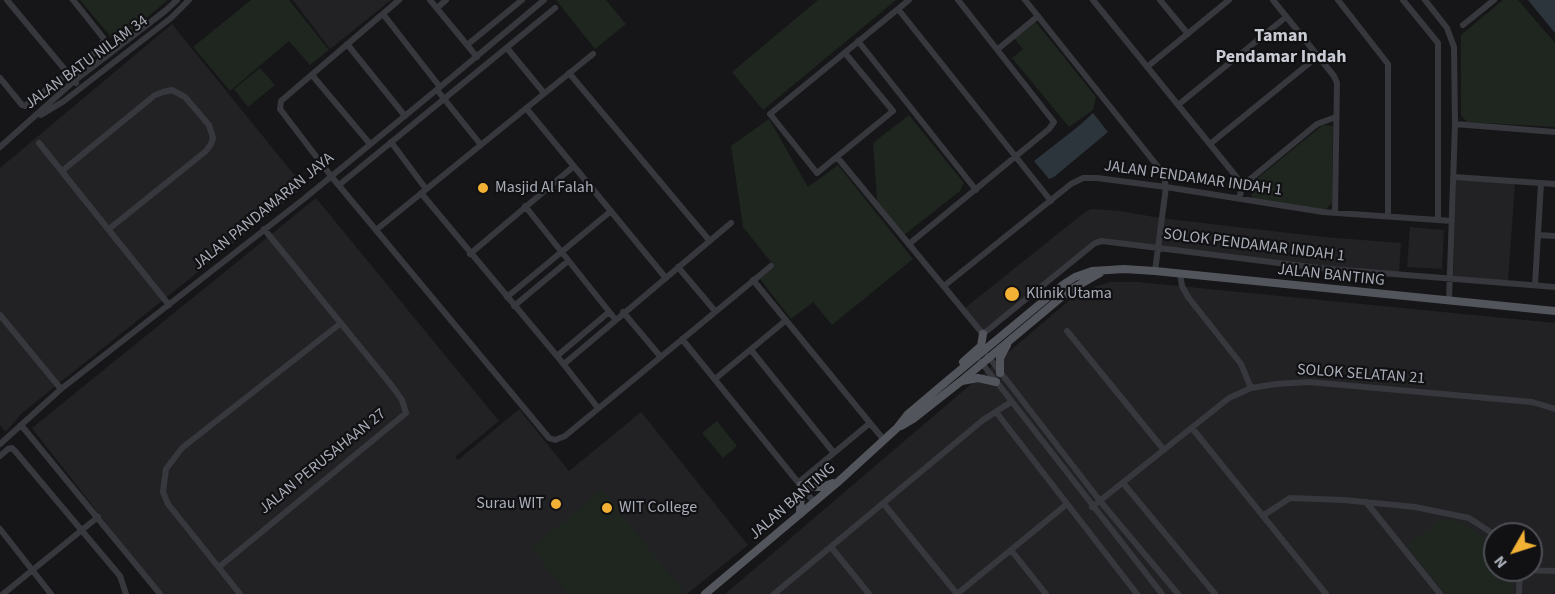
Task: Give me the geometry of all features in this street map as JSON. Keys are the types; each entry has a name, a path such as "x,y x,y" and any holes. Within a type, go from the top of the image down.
{"main road":[{"name":"JALAN BANTING","path":"705,594 838,482 897,428 908,414 957,379 1070,281 1092,271 1124,269 1155,271 1555,311"},
{"name":"JALAN BANTING","path":"983,357 1011,338 1070,290 1104,271"},
{"path":"983,334 981,346 964,361 957,379 978,378 996,382"},
{"path":"1000,373 1000,357 1011,338"},
{"path":"800,514 801,485 822,487 838,482"}],"street":[{"path":"8,0 74,81 82,83 105,68"},
{"path":"0,78 25,106 101,48 104,39 73,0"},
{"name":"JALAN BATU NILAM 34","path":"0,147 74,81 177,0"},
{"name":"JALAN BATU NILAM 34","path":"28,123 64,101 180,11 189,0"},
{"path":"399,0 281,101 280,109 331,176 549,438 560,439 771,266"},
{"path":"430,0 477,57"},
{"path":"437,8 446,0"},
{"path":"466,45 522,0"},
{"name":"JALAN PANDAMARAN JAYA","path":"0,444 61,389 331,176 544,0"},
{"path":"845,53 893,111 817,173 770,114 909,0"},
{"path":"909,244 1049,129 1054,122 958,0"},
{"path":"1025,0 1163,173 1166,187 1155,271"},
{"path":"1093,0 1243,185"},
{"path":"1160,0 1188,34"},
{"path":"1273,0 1334,76 1337,83 1335,212"},
{"path":"1338,0 1388,64 1388,215"},
{"path":"1403,0 1438,43 1438,219"},
{"path":"1425,0 1447,28 1453,40 1455,124 1449,301"},
{"path":"1463,26 1494,0"},
{"path":"1147,67 1226,1"},
{"name":"JALAN PANDAMARAN JAYA","path":"339,185 555,8"},
{"path":"898,9 1051,201"},
{"path":"383,14 444,100 481,145"},
{"path":"998,49 1038,16"},
{"path":"1178,105 1286,17"},
{"path":"858,41 976,190"},
{"path":"347,44 405,116"},
{"path":"507,48 544,93"},
{"path":"376,230 593,54"},
{"path":"1210,144 1318,56"},
{"path":"569,73 709,240"},
{"path":"312,75 370,144"},
{"path":"64,101 72,90 74,81"},
{"path":"62,171 155,95 163,92 172,90 185,97 209,125 213,138 206,151 109,229"},
{"path":"526,108 665,277"},
{"path":"1239,198 1243,185 1321,121 1336,117"},
{"path":"1455,124 1555,132"},
{"path":"391,142 470,254 558,356 598,408"},
{"path":"39,143 169,305"},
{"path":"837,157 983,334"},
{"path":"470,254 574,166"},
{"path":"1454,177 1555,184"},
{"name":"JALAN PENDAMAR INDAH 1","path":"945,286 1071,184 1083,178 1166,187 1255,202 1335,212 1452,221"},
{"path":"1535,285 1541,183"},
{"path":"525,206 615,319"},
{"path":"507,297 611,211"},
{"path":"564,364 731,223"},
{"name":"JALAN PERUSAHAAN 27","path":"219,567 406,413 402,400 392,386 264,229"},
{"path":"1538,235 1555,236"},
{"name":"SOLOK PENDAMAR INDAH 1","path":"983,334 1095,243 1102,241 1319,268 1555,287"},
{"path":"514,306 568,261"},
{"path":"678,267 715,311"},
{"path":"1180,274 1182,286 1188,297 1241,364 1251,388"},
{"path":"753,280 884,440"},
{"path":"558,356 609,312"},
{"path":"623,312 660,356"},
{"path":"0,315 61,389"},
{"path":"715,379 785,321"},
{"path":"240,594 168,504 164,483 169,464 182,448 341,323"},
{"path":"1067,331 1164,450"},
{"path":"682,339 814,502"},
{"path":"751,350 834,453"},
{"path":"983,357 1000,373 1100,501 1178,594"},
{"path":"983,357 996,382 1011,402 1162,594"},
{"name":"SOLOK SELATAN 21","path":"1092,507 1229,398 1251,388 1309,382 1532,402 1555,409"},
{"path":"774,594 982,420 1011,402"},
{"path":"996,412 1137,594"},
{"path":"801,485 870,423"},
{"path":"21,425 160,594"},
{"path":"1192,428 1326,594"},
{"path":"2,454 10,448 15,451 120,576 126,594"},
{"path":"1123,483 1215,594"},
{"path":"1264,515 1290,498 1366,502 1415,507 1469,518 1483,527"},
{"path":"1366,502 1440,594"},
{"path":"883,503 957,594 1067,504"},
{"path":"3,594 98,518"},
{"path":"0,529 51,594"},
{"path":"831,547 869,594"},
{"path":"1011,550 1046,594"}],"shaded area":[{"path":"80,0 168,0 116,43"},
{"path":"251,0 289,0 329,50 310,65 289,41 230,91 193,47"},
{"path":"293,0 391,0 330,49"},
{"path":"556,0 606,0 626,24 595,49"},
{"path":"818,0 896,0 763,110 732,72"},
{"path":"1503,0 1518,0 1555,43 1555,127 1467,122 1461,115 1461,35"},
{"path":"1528,0 1555,0 1555,33"},
{"path":"1035,21 1096,97 1093,110 1069,127 1012,58 1023,49 1014,38"},
{"path":"172,24 304,187 22,413 6,432 0,425 0,168"},
{"path":"260,68 275,85 248,107 234,89"},
{"path":"1093,113 1108,132 1049,179 1034,161"},
{"path":"909,115 964,183 960,191 904,235 877,201 873,143"},
{"path":"769,119 808,187 838,165 913,259 832,325 813,302 791,319 760,279 775,267 743,227 731,146"},
{"path":"1323,125 1333,126 1332,203 1325,210 1253,200 1249,185"},
{"path":"1456,180 1515,183 1508,281 1453,277"},
{"path":"316,198 499,421 455,457 458,460 519,409 569,471 641,412 748,545 687,594 161,594 32,428"},
{"path":"1092,209 1324,237 1401,243 1399,272 1317,265 1101,239 983,330 965,308 1085,212"},
{"path":"1410,227 1444,230 1442,269 1407,267"},
{"path":"1110,282 1138,282 1555,323 1555,594 725,594 1079,292"},
{"path":"717,421 737,446 723,458 702,433"},
{"path":"602,490 684,592 681,594 568,594 531,548"},
{"path":"1442,518 1464,524 1483,537 1483,582 1513,582 1513,594 1445,594 1407,546"}],"place":[{"name":"Masjid Al Falah","path":"483,188"},
{"name":"Klinik Utama","path":"1012,294"},
{"name":"Surau WIT","path":"556,504"},
{"name":"WIT College","path":"607,508"}],"district":[{"name":"Taman Pendamar Indah","path":"1281,47"}]}
